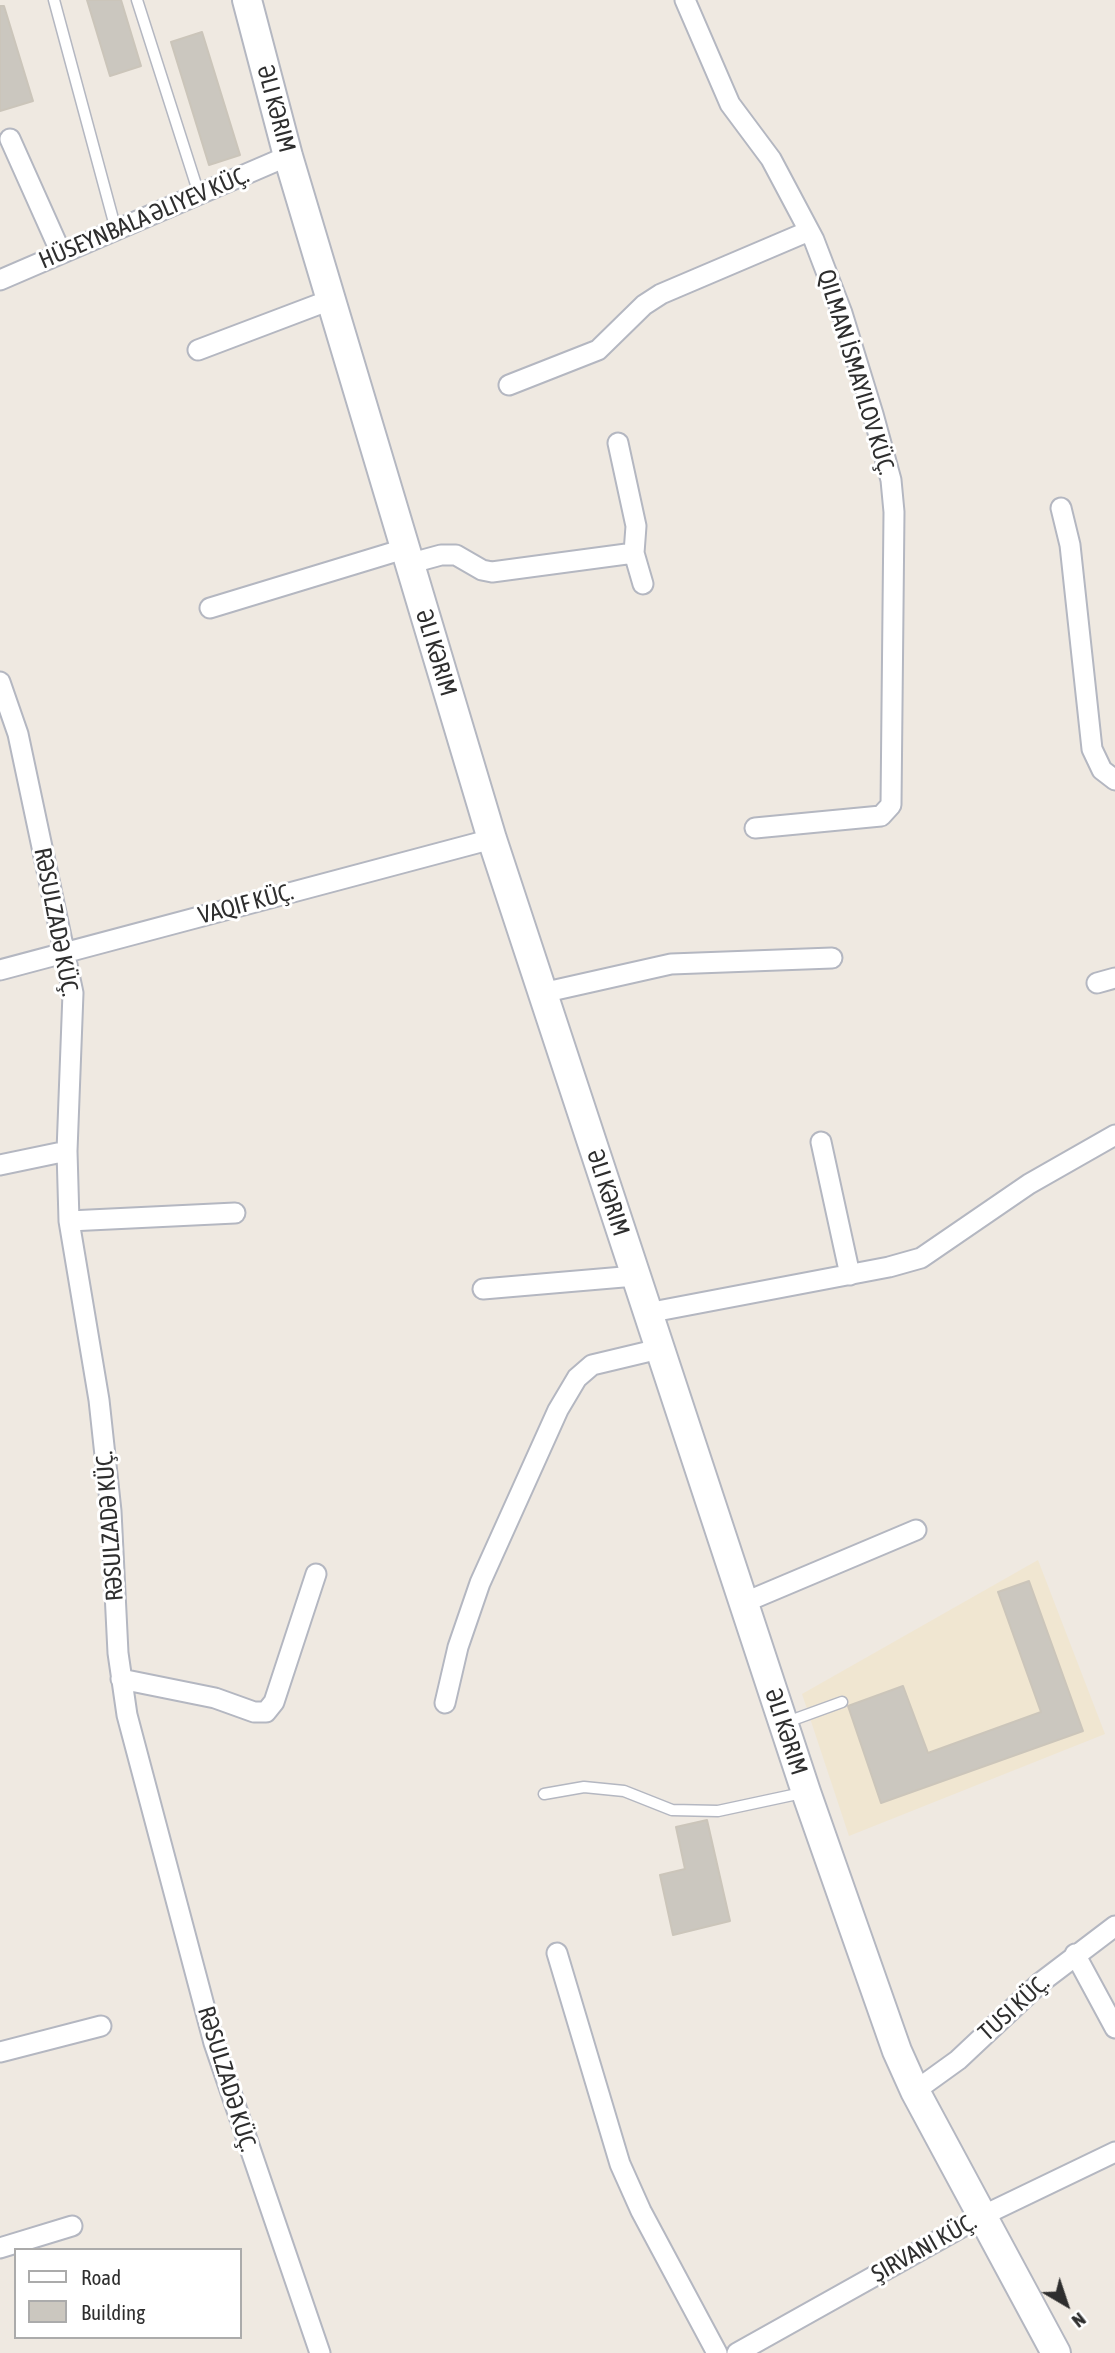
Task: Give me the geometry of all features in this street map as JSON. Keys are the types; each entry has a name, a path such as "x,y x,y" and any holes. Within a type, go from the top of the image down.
{"main road":[{"name":"ƏLI KƏRIM","path":"247,0 330,300 492,839 806,1792 898,2051 915,2091 980,2217 1056,2353"}],"street":[{"path":"685,0 730,104 771,159 809,230 842,313 891,480 894,512 891,806 881,816 755,828"},
{"path":"9,139 61,253"},
{"name":"HÜSEYNBALA ƏLIYEV KÜÇ.","path":"0,280 288,156"},
{"path":"509,385 598,350 644,304 661,294 809,230"},
{"path":"198,349 330,300"},
{"path":"618,443 636,526 634,553 643,584"},
{"path":"1061,508 1070,545 1092,749 1102,770 1115,780"},
{"path":"210,608 406,557 456,555 482,570 492,572 634,553"},
{"name":"RƏSULZADƏ KÜÇ.","path":"0,681 18,734 73,993 67,1151 69,1221 104,1449 111,1511 121,1679 127,1715 214,2043 320,2353"},
{"name":"VAQIF KÜÇ.","path":"0,970 492,839"},
{"path":"542,993 671,964 832,958"},
{"path":"647,1313 850,1275 920,1258 1029,1184 1115,1135"},
{"path":"821,1142 850,1275"},
{"path":"0,1166 67,1151"},
{"path":"69,1221 235,1213"},
{"path":"483,1289 635,1276"},
{"path":"445,1703 458,1647 480,1583 558,1410 577,1378 592,1364 659,1349"},
{"path":"743,1603 916,1530"},
{"path":"121,1679 215,1698 254,1712 266,1712 274,1702 316,1574"},
{"name":"TUSI KÜÇ.","path":"915,2091 958,2060 1075,1954 1115,1926"},
{"path":"557,1953 620,2164 641,2211 717,2353"},
{"path":"1075,1954 1115,2028"},
{"path":"0,2052 101,2026"},
{"name":"ŞIRVANI KÜÇ.","path":"737,2353 980,2217 1115,2152"},
{"path":"0,2248 72,2226"}],"lane":[{"path":"54,0 116,230"},
{"path":"136,0 199,194"},
{"path":"783,1724 842,1702"},
{"path":"544,1794 584,1787 624,1791 672,1810 718,1811 806,1792"}],"shaded area":[{"path":"1038,1560 1105,1734 849,1836 802,1694"}],"building":[{"path":"87,0 121,0 141,66 110,76"},
{"path":"0,6 4,6 33,101 0,111"},
{"path":"202,32 240,155 209,165 171,42"},
{"path":"1029,1581 1083,1731 881,1803 848,1706 903,1686 928,1753 1041,1712 998,1592"},
{"path":"707,1820 730,1921 673,1935 660,1875 685,1869 676,1827"}]}
